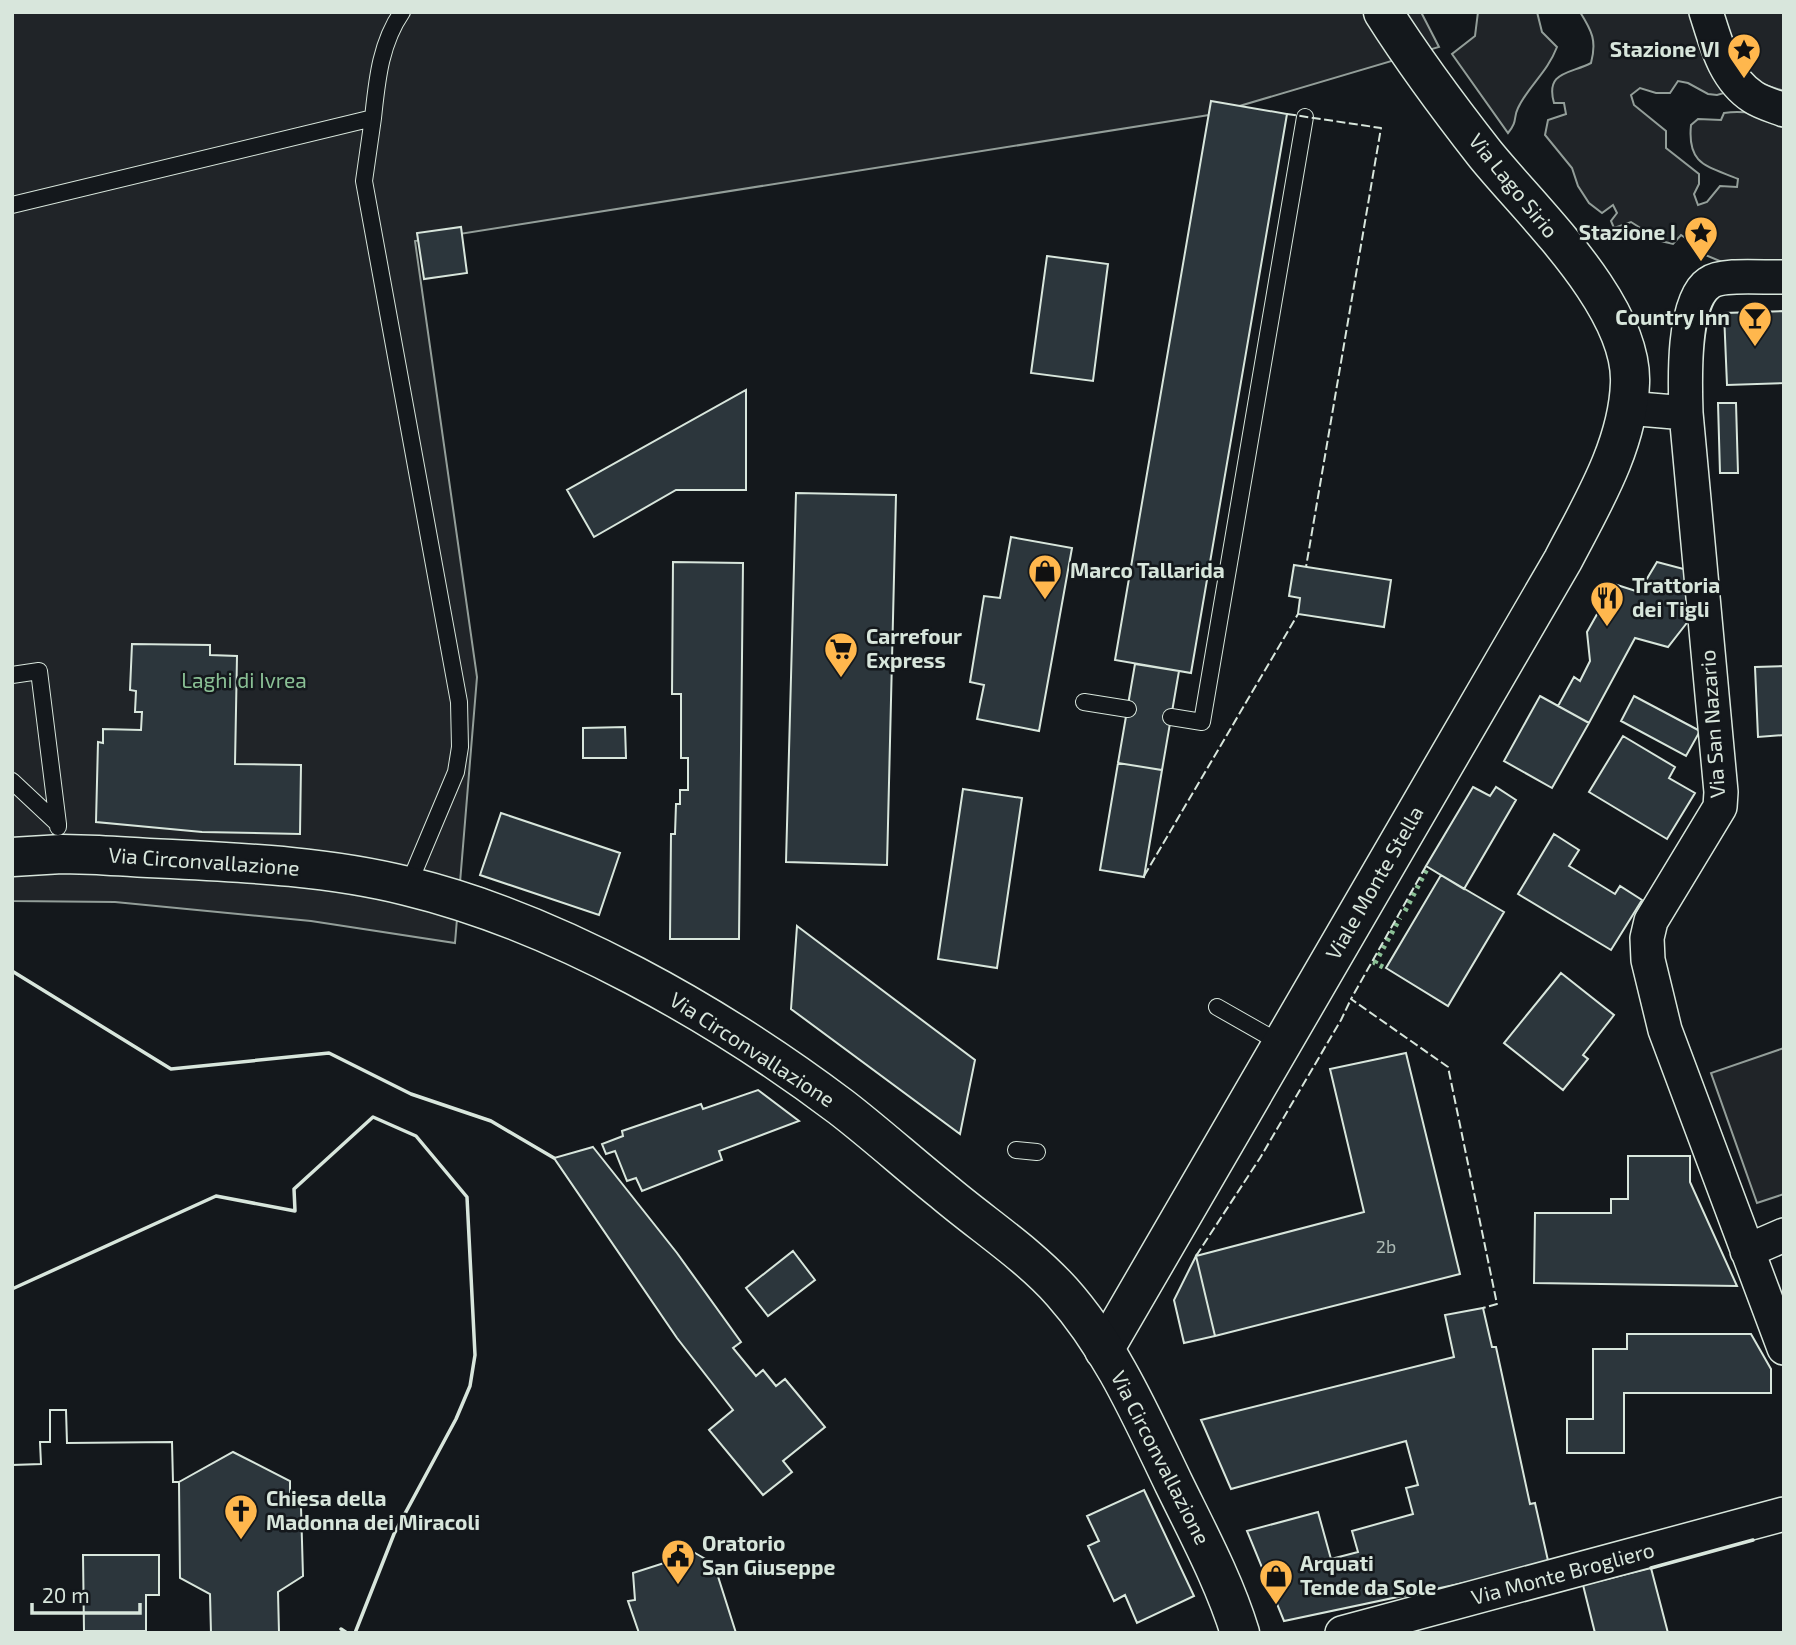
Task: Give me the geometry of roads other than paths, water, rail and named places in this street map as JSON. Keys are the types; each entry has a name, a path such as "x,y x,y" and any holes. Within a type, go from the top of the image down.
{"main road":[{"name":"Via Lago Sirio","path":"1382,12 1409,53 1484,152 1580,267 1610,308 1625,343 1631,381 1627,408"},
{"name":"Viale Monte Stella","path":"1104,1350 1563,560 1611,463 1627,408"},
{"name":"Via Circonvallazione","path":"12,856 60,839 316,869 408,886 506,918 572,946 683,1003 768,1056 841,1107 1028,1258 1064,1294 1104,1350 1132,1397 1210,1557 1240,1633"}],"street":[{"path":"1706,12 1722,61 1735,81 1754,97 1784,110"},
{"name":"Via San Nazario","path":"1784,277 1720,278 1709,282 1700,292 1690,325 1684,370 1686,412 1721,792 1720,807 1651,921 1647,938 1648,960 1665,1030 1784,1348"},
{"path":"1627,408 1686,412"},
{"path":"1747,1251 1784,1235"},
{"name":"Via Monte Brogliero","path":"1342,1633 1784,1514"}],"lane":[{"path":"402,12 385,44 378,74 364,181 459,702 461,727 456,772 408,886"},
{"path":"1171,717 1202,722 1305,117"},
{"path":"12,205 373,118"},
{"path":"12,675 38,671 60,839"},
{"path":"1084,702 1128,709"},
{"path":"12,781 60,839"},
{"path":"1217,1007 1282,1044"},
{"path":"1016,1150 1037,1153"}],"place":[{"name":"Stazione VI","path":"1744,80"},
{"name":"Stazione I","path":"1701,263"},
{"name":"Country Inn","path":"1755,348"},
{"name":"Marco Tallarida","path":"1045,601"},
{"name":"Trattoria dei Tigli","path":"1607,628"},
{"name":"Carrefour Express","path":"841,679"},
{"name":"Chiesa della Madonna dei Miracoli","path":"241,1541"},
{"name":"Oratorio San Giuseppe","path":"678,1586"},
{"name":"Arquati Tende da Sole","path":"1276,1606"}],"park label":[{"name":"Laghi di Ivrea","path":"244,681"}]}
